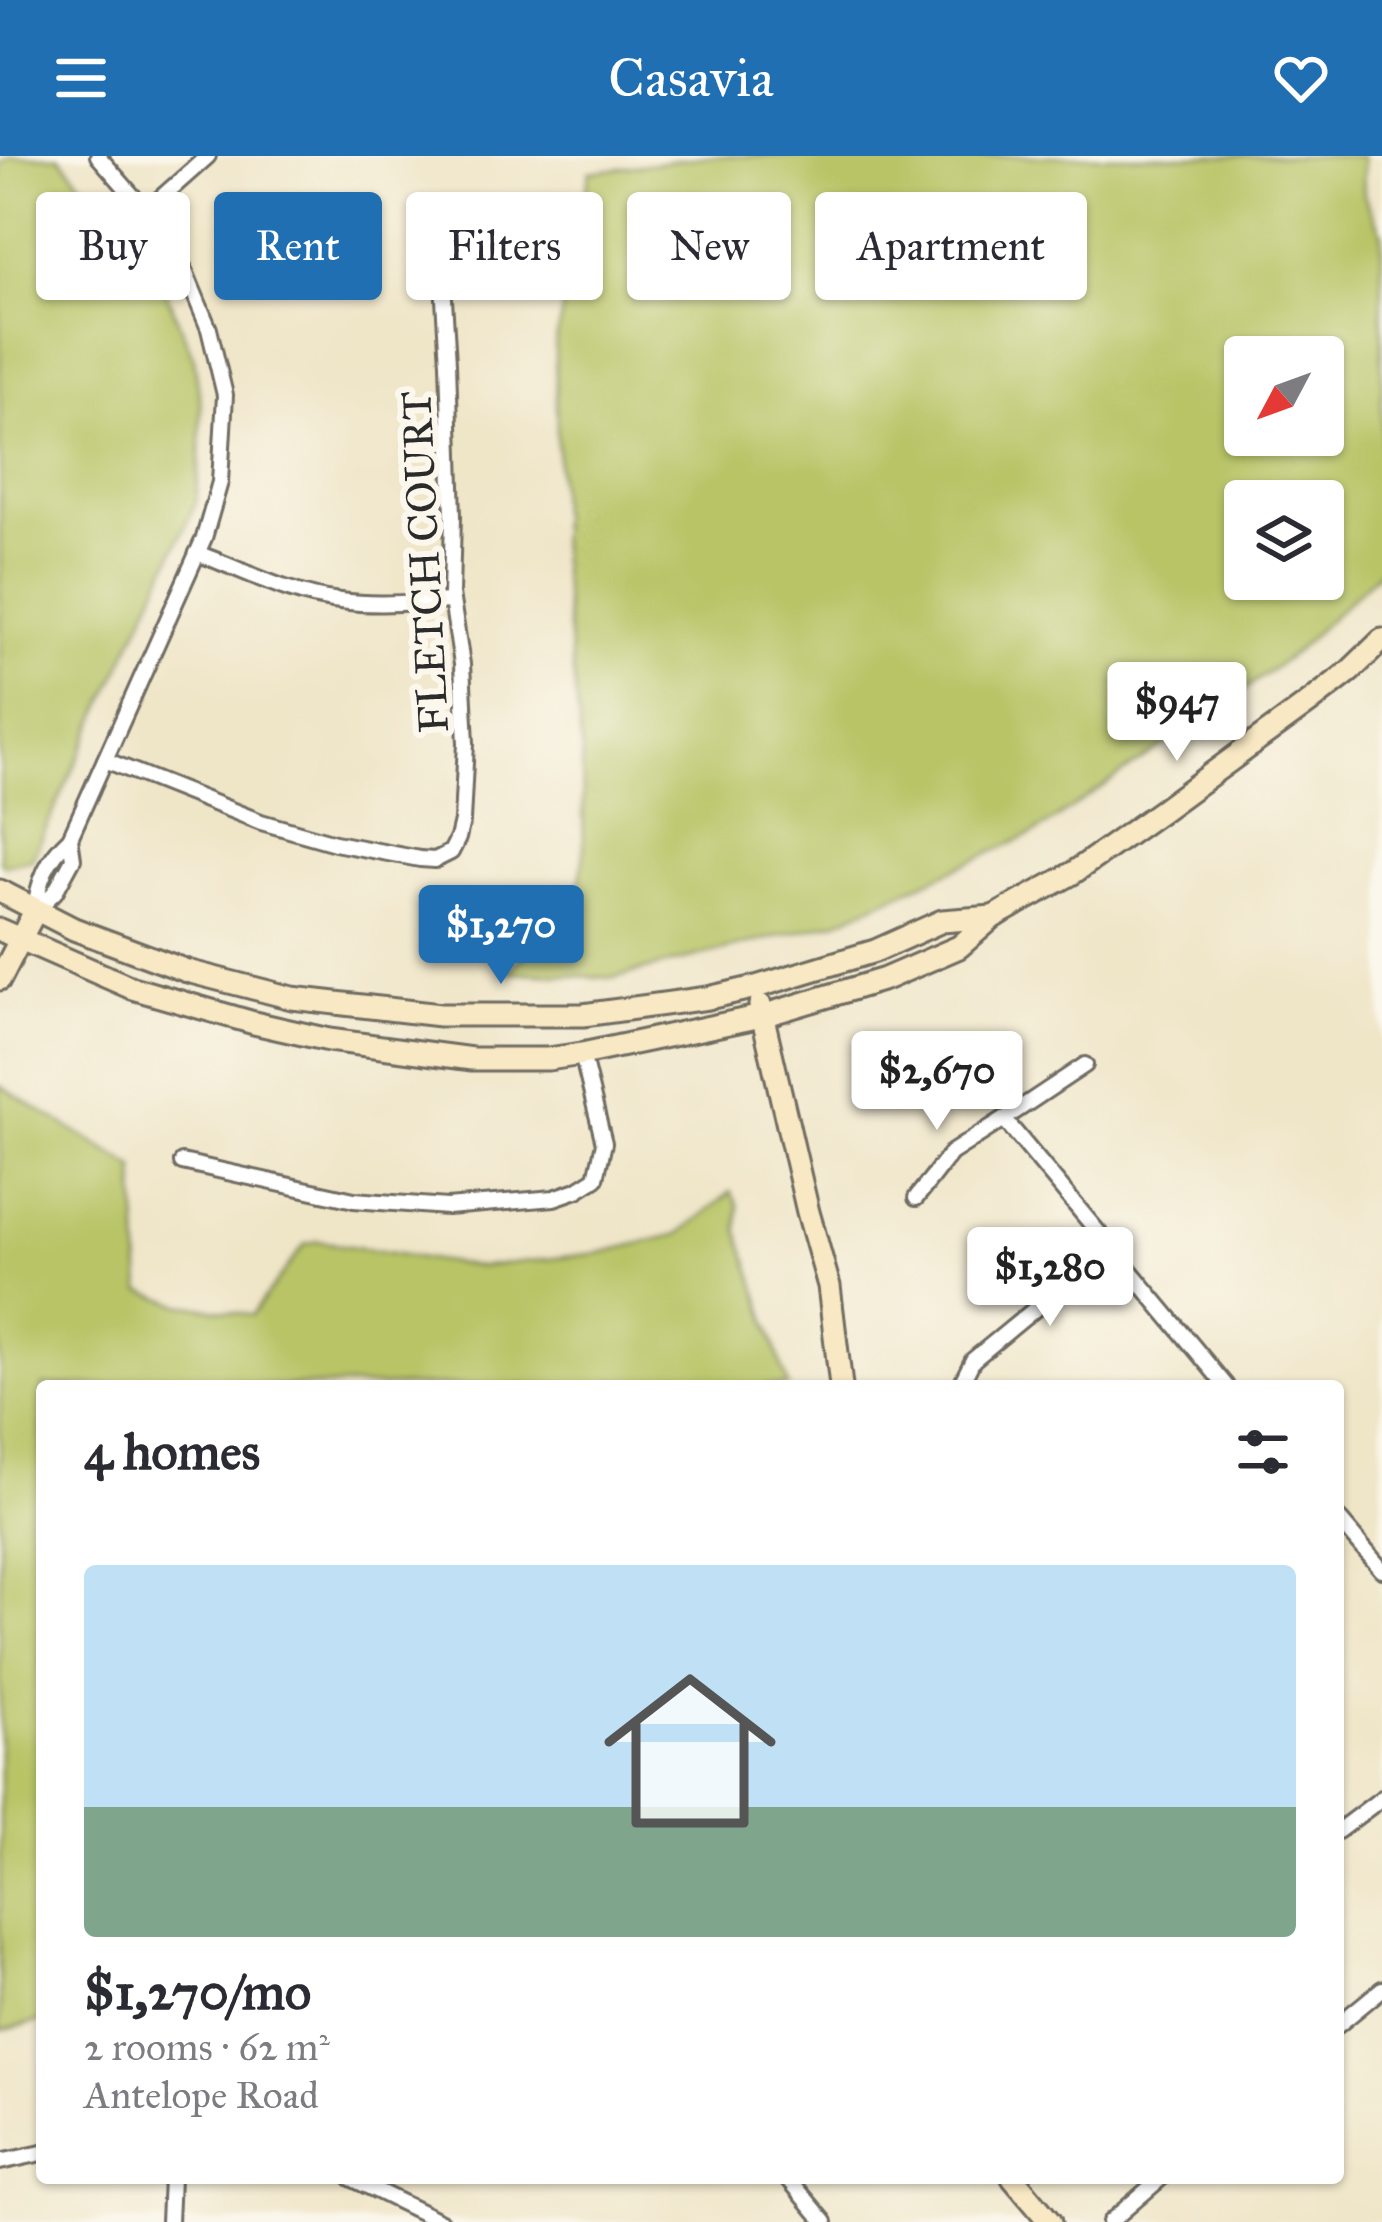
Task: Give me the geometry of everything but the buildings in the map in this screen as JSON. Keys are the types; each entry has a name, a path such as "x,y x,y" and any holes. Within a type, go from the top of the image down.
{"street":[{"path":"98,156 129,192"},
{"path":"167,192 208,156"},
{"path":"0,979 10,936 55,892 73,859 70,838 197,554 220,482 224,395 209,329 190,283"},
{"name":"FLETCH COURT","path":"105,760 261,822 334,843 420,860 435,860 451,852 462,821 466,743 462,664 452,601 444,300"},
{"path":"197,554 337,601 452,601"},
{"path":"10,936 132,988 254,1023 329,1040 472,1059 582,1054 763,1016 885,979 959,946 993,917 1073,873 1161,811 1310,702 1382,640"},
{"path":"0,891 74,929 187,971 292,998 440,1015 583,1015 708,998 875,950 943,921 993,917"},
{"path":"756,987 829,1286 840,1380"},
{"path":"182,1162 354,1200 447,1208 554,1198 596,1178 604,1143 582,1054"},
{"path":"916,1198 951,1154 1085,1065"},
{"path":"1004,1118 1221,1380"},
{"path":"964,1380 973,1360 1109,1248"},
{"path":"1344,1525 1382,1570"},
{"path":"1344,1826 1382,1798"},
{"path":"1344,2020 1382,1989"},
{"path":"0,2162 36,2154"},
{"path":"169,2222 171,2184"},
{"path":"363,2184 441,2222"},
{"path":"793,2184 825,2222"},
{"path":"1018,2184 1050,2222"},
{"path":"1110,2222 1154,2184"}],"green space":[{"path":"10,156 59,156 90,192 36,192 36,300 169,300 194,359 201,405 196,503 32,859 4,865 0,862 0,165"},
{"path":"708,156 1363,156 1364,195 1382,232 1382,569 1295,652 1035,833 835,922 613,978 506,972 576,912 584,853 582,750 560,560 555,346 564,300 603,300 603,192 586,192 590,172"},
{"path":"0,1086 135,1168 141,1291 179,1304 252,1315 305,1244 318,1241 478,1267 600,1253 679,1234 731,1192 738,1205 738,1230 786,1380 36,1380 36,2022 0,2031"}]}
